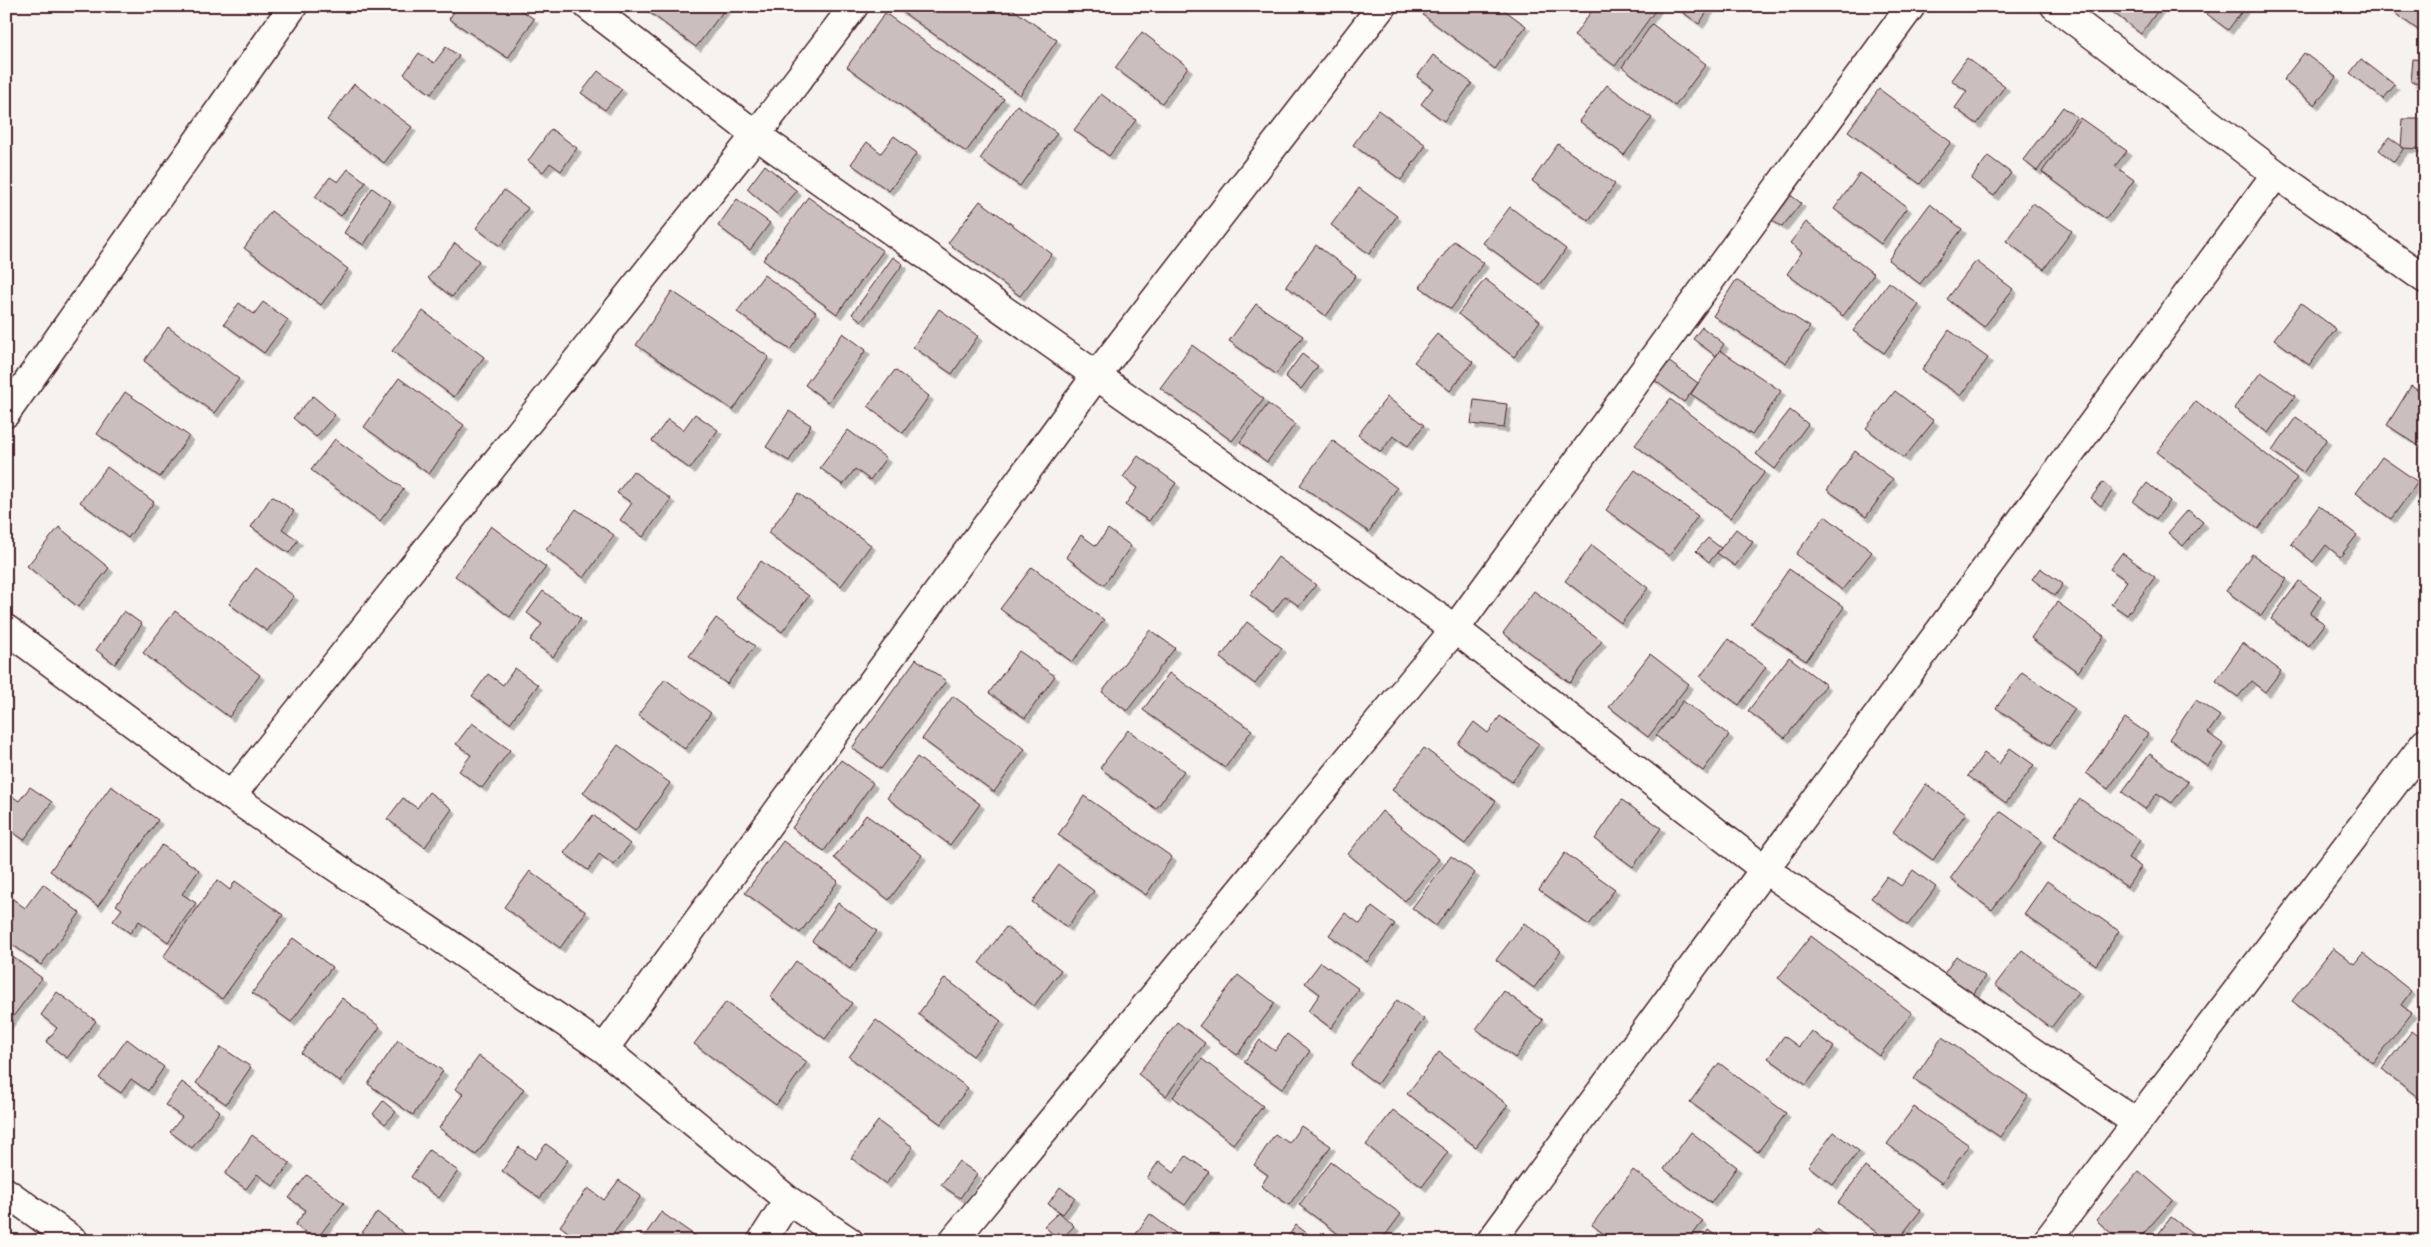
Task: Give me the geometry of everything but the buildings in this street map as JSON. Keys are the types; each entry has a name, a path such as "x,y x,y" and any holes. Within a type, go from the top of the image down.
{"street":[{"path":"6,413 293,6"},
{"path":"588,6 756,136 1455,630 1764,869 2137,1122"},
{"path":"231,796 756,136 854,6"},
{"path":"604,1049 1096,376 1382,6"},
{"path":"952,1241 1455,630 1910,6"},
{"path":"2055,6 2276,174 2425,279"},
{"path":"1491,1241 2276,174"},
{"path":"6,629 231,796 604,1049 788,1200 849,1241"},
{"path":"2047,1241 2425,743"},
{"path":"6,1192 74,1241"},
{"path":"762,1241 788,1200"}]}
